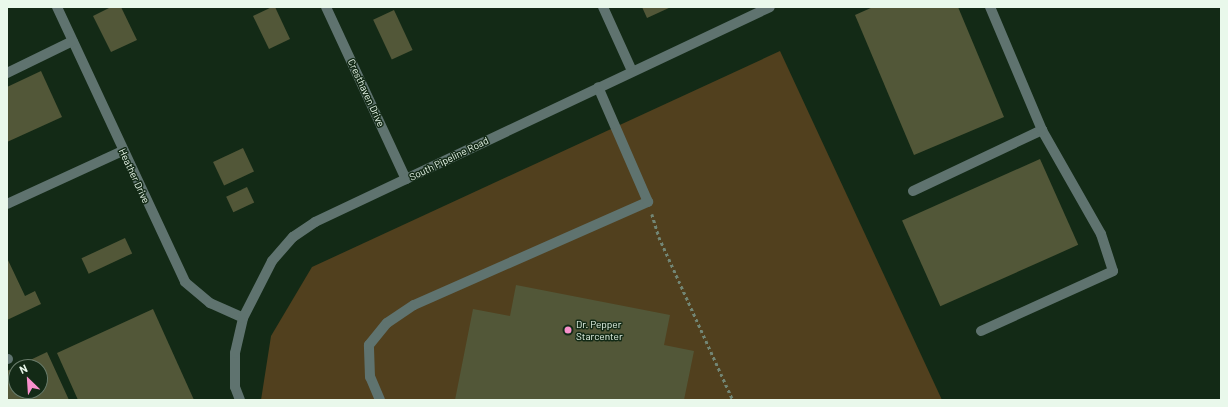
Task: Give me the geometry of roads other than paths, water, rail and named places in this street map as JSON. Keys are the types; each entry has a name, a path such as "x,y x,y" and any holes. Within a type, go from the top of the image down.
{"street":[{"name":"Heather Drive","path":"57,7 122,151 185,282 210,304 243,318"},
{"name":"Cresthaven Drive","path":"326,7 406,179"},
{"path":"603,7 632,71"},
{"name":"South Pipeline Road","path":"240,400 235,387 235,353 243,318 272,261 292,237 315,222 770,7"},
{"path":"981,331 1113,271 1101,234 1042,130 990,7"},
{"path":"7,73 73,41"},
{"path":"380,400 370,377 369,345 386,323 414,305 648,202 598,87"},
{"path":"913,191 1042,130"},
{"path":"7,204 122,151"}],"place":[{"name":"Dr. Pepper Starcenter","path":"568,330"}]}
